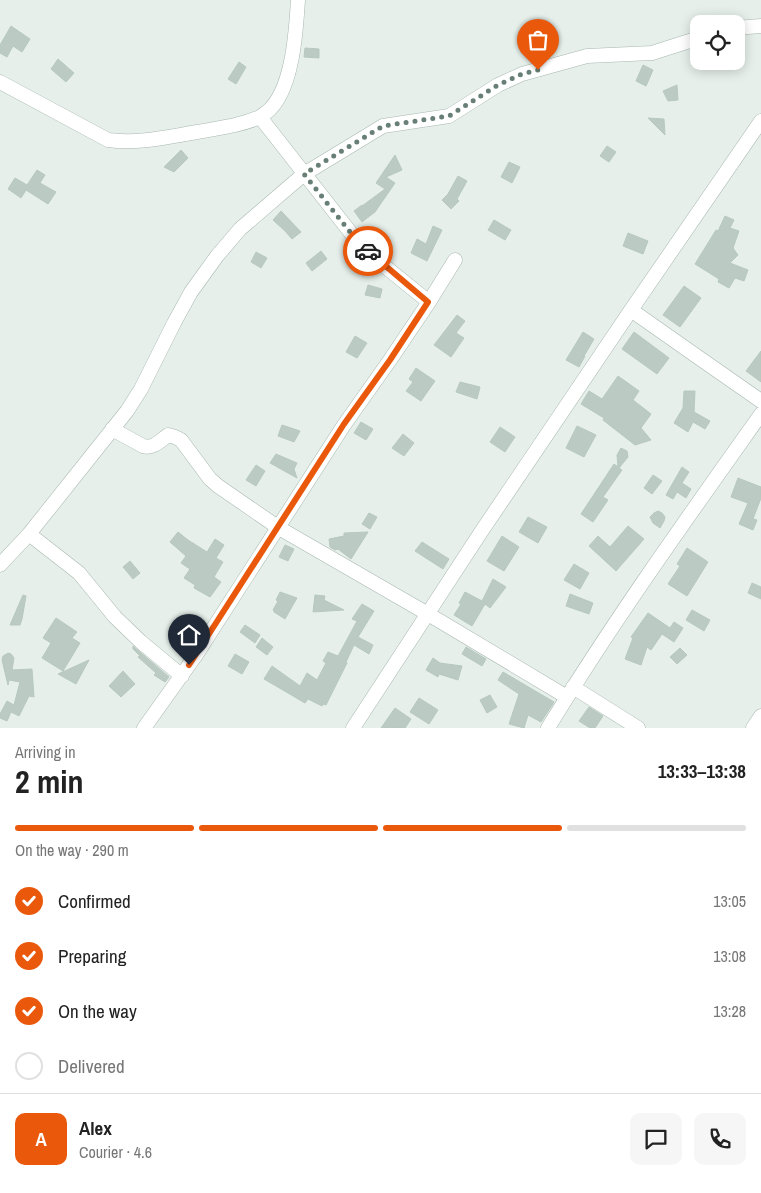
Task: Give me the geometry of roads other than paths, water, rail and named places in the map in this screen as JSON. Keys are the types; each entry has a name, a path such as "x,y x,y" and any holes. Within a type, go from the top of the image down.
{"street":[{"path":"0,82 108,140 122,142 143,141 246,123 260,117 272,107 280,95 288,74 296,38 298,0"},
{"path":"745,27 761,26"},
{"path":"0,565 28,534 127,411 141,389 191,292 216,256 240,228 304,174 383,126 449,116 498,85 522,74 587,56 652,53 690,41"},
{"path":"260,117 354,237 372,256 428,302"},
{"path":"353,728 481,532 761,121"},
{"path":"144,728 182,676 344,424 390,360 455,260"},
{"path":"631,310 761,401"},
{"path":"548,728 664,552 761,414"},
{"path":"112,429 147,447 151,447 168,436 181,440 210,479 278,528 428,614 638,728"},
{"path":"28,534 79,573 114,617 182,676"},
{"path":"753,728 761,716"}]}
